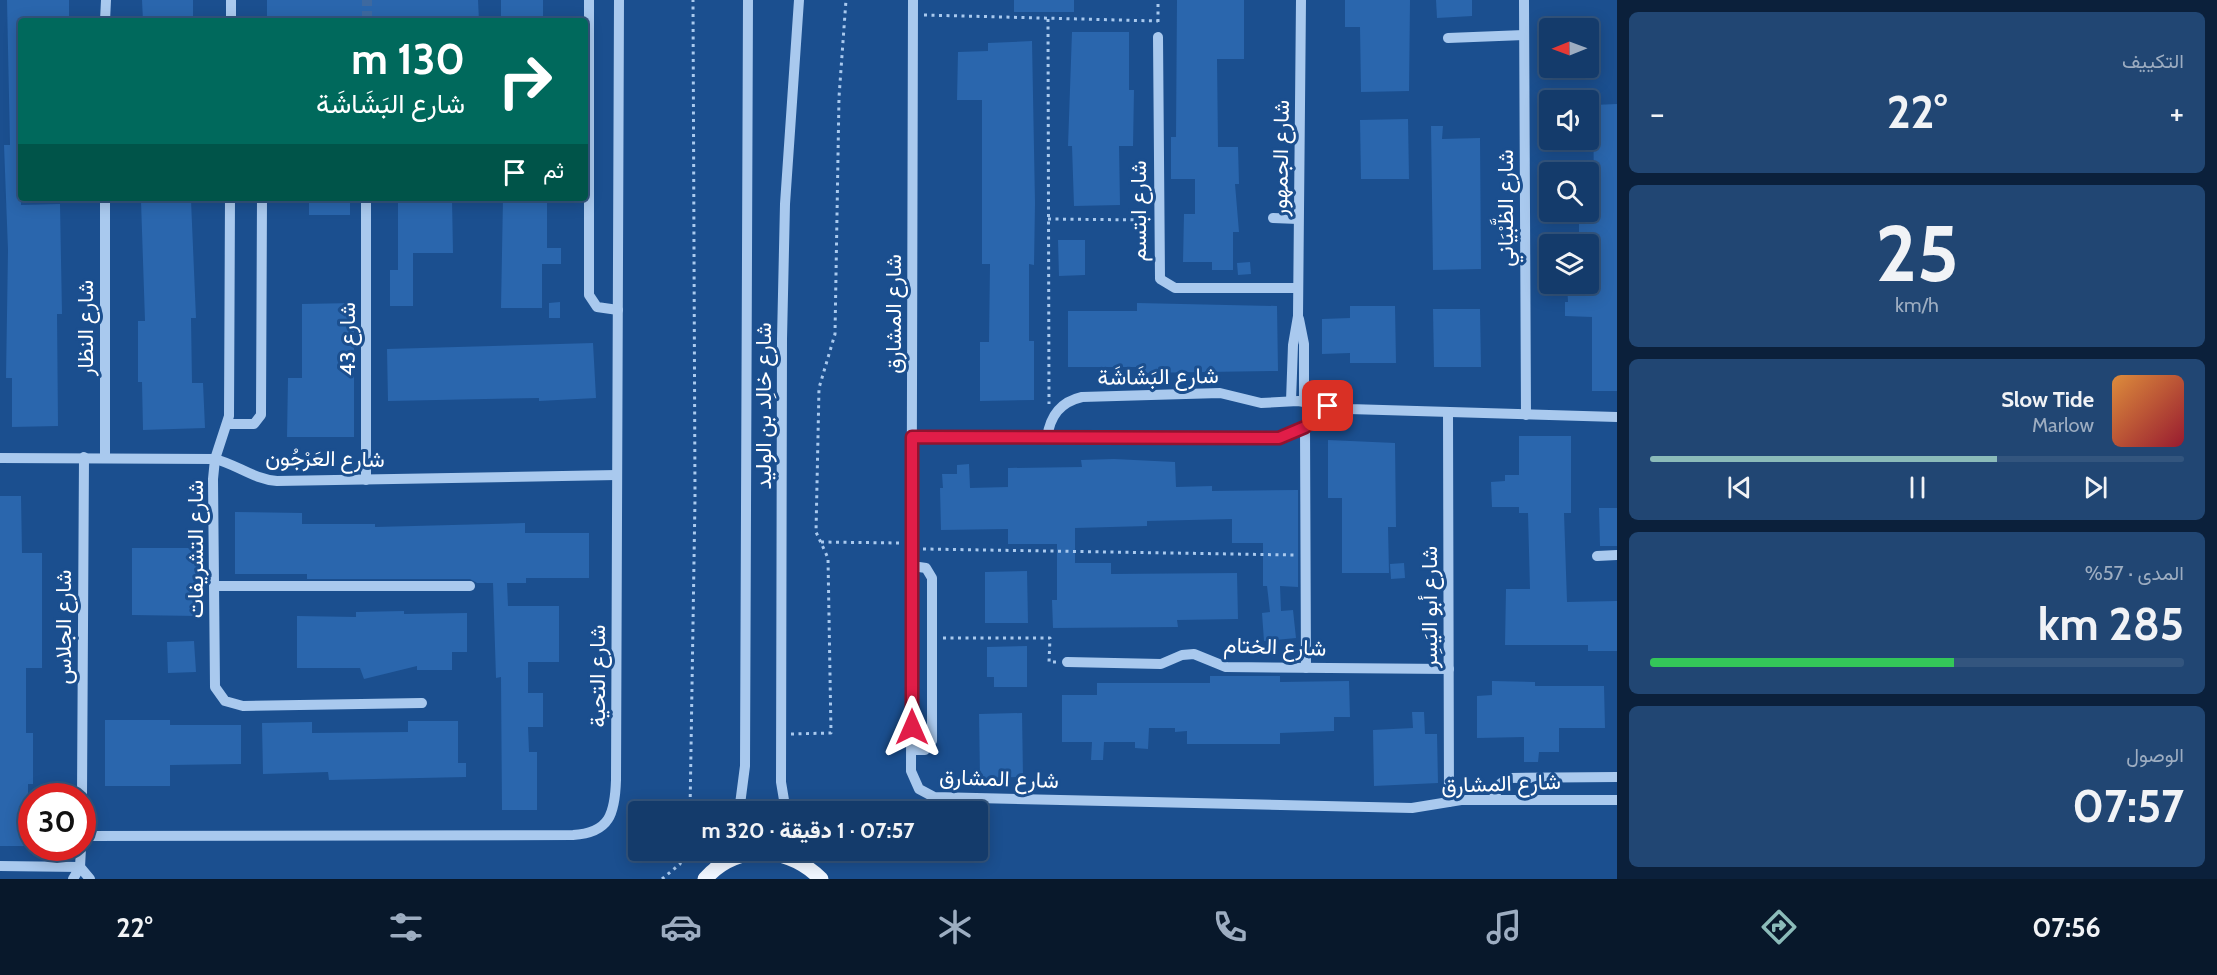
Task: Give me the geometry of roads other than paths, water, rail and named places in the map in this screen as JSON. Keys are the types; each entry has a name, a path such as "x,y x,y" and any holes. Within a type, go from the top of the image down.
{"main road":[{"path":"708,876 733,859 759,852 793,859 809,868 821,879"}],"street":[{"path":"105,18 106,0"},
{"path":"231,0 231,18"},
{"path":"589,0 589,294 591,302 597,307 618,310"},
{"name":"شارع التحية","path":"96,836 573,835 598,830 610,817 616,792 619,0"},
{"name":"شارع خالِد بن الوليد","path":"784,801 781,782 780,734 782,327 785,204 799,0"},
{"name":"شارع المشارق","path":"913,0 912,750 914,781 919,789 934,796 1333,807 1412,808 1449,802 1492,799 1617,800"},
{"name":"شارع الجمهور","path":"1291,401 1293,345 1298,316 1301,0"},
{"name":"شارع الظَّبْيَاني","path":"1524,0 1526,415"},
{"name":"شارع خالِد بن الوليد","path":"740,801 745,766 746,3"},
{"path":"1448,38 1524,35"},
{"name":"شارع ابتسم","path":"1158,37 1158,274 1160,279 1169,287 1298,288"},
{"name":"شارع النظار","path":"105,201 105,458"},
{"name":"شارع التشريفات","path":"230,201 228,424 215,459 213,479 214,678 218,693 229,703 243,706 422,703"},
{"path":"228,424 254,424 261,415 262,201"},
{"name":"شارع 43","path":"366,201 366,480"},
{"path":"1273,218 1299,219"},
{"name":"شارع الجمهور","path":"1298,316 1304,344 1304,402"},
{"name":"شارع البَشَاشَة","path":"1047,438 1052,417 1064,404 1083,397 1220,393 1261,403 1291,401 1328,406 1448,413 1617,417"},
{"path":"912,437 1279,438 1305,427 1328,406"},
{"name":"شارع أبو اليَسِر","path":"1448,413 1449,802"},
{"path":"1305,427 1306,668"},
{"name":"شارع الجلاس","path":"82,783 84,457"},
{"name":"شارع العَرْجُون","path":"0,458 215,459 267,480 617,475"},
{"path":"1597,556 1617,555"},
{"path":"912,566 923,566 932,574 932,741 925,750 912,750"},
{"path":"215,586 470,586"},
{"name":"شارع الختام","path":"1067,662 1155,664 1188,654 1200,656 1221,666 1449,669"},
{"path":"1492,799 1501,783 1510,778 1617,777"},
{"path":"73,879 80,867 80,861"},
{"path":"708,876 717,861"},
{"path":"806,861 809,868"},
{"path":"0,866 80,867 90,879"}],"tunnel":[{"path":"367,0 367,18"}]}
